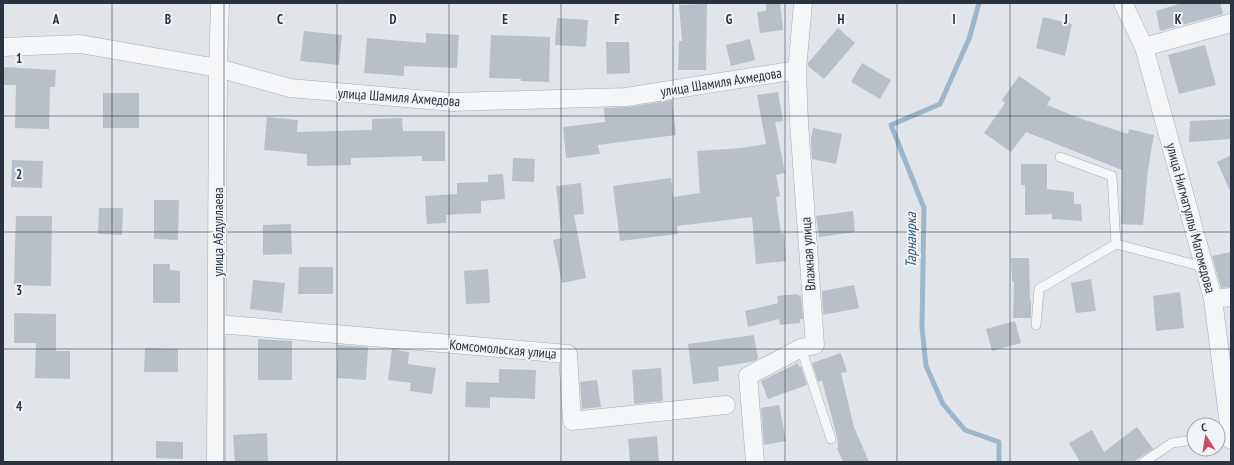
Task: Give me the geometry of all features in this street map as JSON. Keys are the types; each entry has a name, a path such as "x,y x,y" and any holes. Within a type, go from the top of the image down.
{"street":[{"name":"улица Абдуллаева","path":"216,462 218,324 218,68 220,3"},
{"name":"Влажная улица","path":"755,462 748,376 801,348 815,345 799,122 797,70 803,3"},
{"name":"улица Нигматуллы Магомедова","path":"1122,3 1144,47 1204,267 1222,298 1225,417"},
{"path":"1144,47 1231,24"},
{"name":"улица Шамиля Ахмедова","path":"3,47 80,44 218,68 290,88 452,102 626,97 797,70"},
{"name":"Комсомольская улица","path":"218,324 568,354 572,421 726,405"}],"lane":[{"path":"1060,157 1112,176 1116,244"},
{"path":"1036,325 1039,289 1116,244 1204,267"},
{"path":"801,348 830,439"},
{"path":"1144,462 1172,444 1186,441"}],"building":[{"path":"766,3 780,3 783,30 760,33 757,12 766,11"},
{"path":"1182,3 1220,3 1223,14 1160,31 1156,11"},
{"path":"707,4 706,70 678,70 679,41 682,41 679,5"},
{"path":"1043,17 1072,24 1065,56 1036,48"},
{"path":"557,18 588,20 586,47 555,45"},
{"path":"838,28 855,43 824,79 808,66 808,63"},
{"path":"304,31 342,35 339,65 300,61"},
{"path":"426,33 459,35 457,68 404,66 404,76 364,73 367,38 426,43"},
{"path":"491,35 550,37 549,82 489,78"},
{"path":"750,39 755,60 731,66 726,45"},
{"path":"606,42 629,42 630,73 607,74"},
{"path":"1205,45 1216,85 1179,94 1168,55"},
{"path":"862,63 891,80 880,99 851,82"},
{"path":"3,67 56,70 55,87 50,87 49,129 15,128 16,85 3,85"},
{"path":"1019,76 1051,98 1047,105 1079,118 1128,134 1129,129 1154,135 1148,169 1143,225 1121,224 1122,170 1026,132 1011,152 984,133 1005,103 1002,100"},
{"path":"778,92 783,121 775,122 785,173 776,175 780,196 776,197 781,234 784,233 786,261 756,264 752,217 677,226 678,234 620,241 613,186 671,178 673,197 700,193 697,151 742,148 766,144 757,95"},
{"path":"103,93 139,93 139,128 103,128"},
{"path":"672,100 676,135 598,145 600,154 566,158 563,127 605,122 604,108 628,107"},
{"path":"267,117 298,120 297,132 372,130 372,119 402,118 403,131 445,131 445,161 422,161 422,156 351,158 351,165 307,166 307,154 264,150"},
{"path":"1231,119 1231,139 1189,142 1190,121"},
{"path":"813,128 842,134 836,164 812,159 811,139"},
{"path":"1231,155 1231,193 1217,162"},
{"path":"513,158 535,159 534,182 512,181"},
{"path":"12,160 43,161 42,188 11,187"},
{"path":"1021,164 1047,164 1047,189 1074,192 1074,204 1081,204 1082,221 1052,219 1052,214 1025,215 1025,185 1021,185"},
{"path":"503,174 505,199 481,201 481,213 446,215 446,223 427,224 425,196 457,194 457,183 488,182 488,175"},
{"path":"581,183 584,214 574,215 586,278 562,283 553,240 562,238 556,186"},
{"path":"154,200 179,200 178,240 154,239"},
{"path":"99,208 123,208 122,235 98,234"},
{"path":"853,211 855,232 819,237 816,216"},
{"path":"16,216 52,216 51,286 14,285"},
{"path":"291,224 292,254 263,255 263,225"},
{"path":"1231,252 1231,287 1221,288 1212,256"},
{"path":"1011,258 1029,258 1031,318 1013,318 1014,281 1012,282"},
{"path":"153,264 170,264 170,270 180,271 180,303 153,303"},
{"path":"299,267 333,267 333,294 298,294"},
{"path":"488,269 490,303 466,304 464,271"},
{"path":"1091,279 1096,311 1076,313 1071,283"},
{"path":"253,280 285,283 282,313 250,309"},
{"path":"854,285 859,308 823,315 822,291"},
{"path":"1180,292 1184,328 1156,331 1153,296"},
{"path":"798,294 798,296 801,295 803,319 800,319 800,323 780,325 779,319 748,327 745,311 778,303 777,296"},
{"path":"14,313 56,314 56,351 70,351 70,379 35,378 36,343 14,343"},
{"path":"1015,321 1021,343 992,351 986,329"},
{"path":"754,335 758,359 751,362 718,367 719,381 693,384 688,344"},
{"path":"258,339 292,341 292,380 258,380"},
{"path":"338,345 368,347 366,380 337,378"},
{"path":"145,348 178,349 178,372 144,372"},
{"path":"392,349 409,352 408,364 436,368 432,394 410,391 411,383 388,380"},
{"path":"841,353 847,372 841,373 854,427 869,462 843,462 837,448 837,437 822,380 818,382 812,363"},
{"path":"798,363 799,367 801,366 807,385 768,399 761,381"},
{"path":"661,368 663,401 634,404 632,370"},
{"path":"499,369 536,370 535,399 490,397 490,408 465,407 466,382 499,383"},
{"path":"597,380 601,407 582,409 580,382"},
{"path":"779,405 786,441 764,445 761,408"},
{"path":"1137,427 1153,449 1133,462 1080,462 1069,443 1092,430 1104,452"},
{"path":"267,433 268,462 235,462 233,435"},
{"path":"657,436 659,462 630,462 628,439"},
{"path":"156,441 183,442 183,459 156,458"}],"waterway":[{"name":"Тарнаирка","path":"979,3 969,39 940,104 891,125 924,208 922,327 926,366 943,404 965,430 999,442 999,462"}]}
